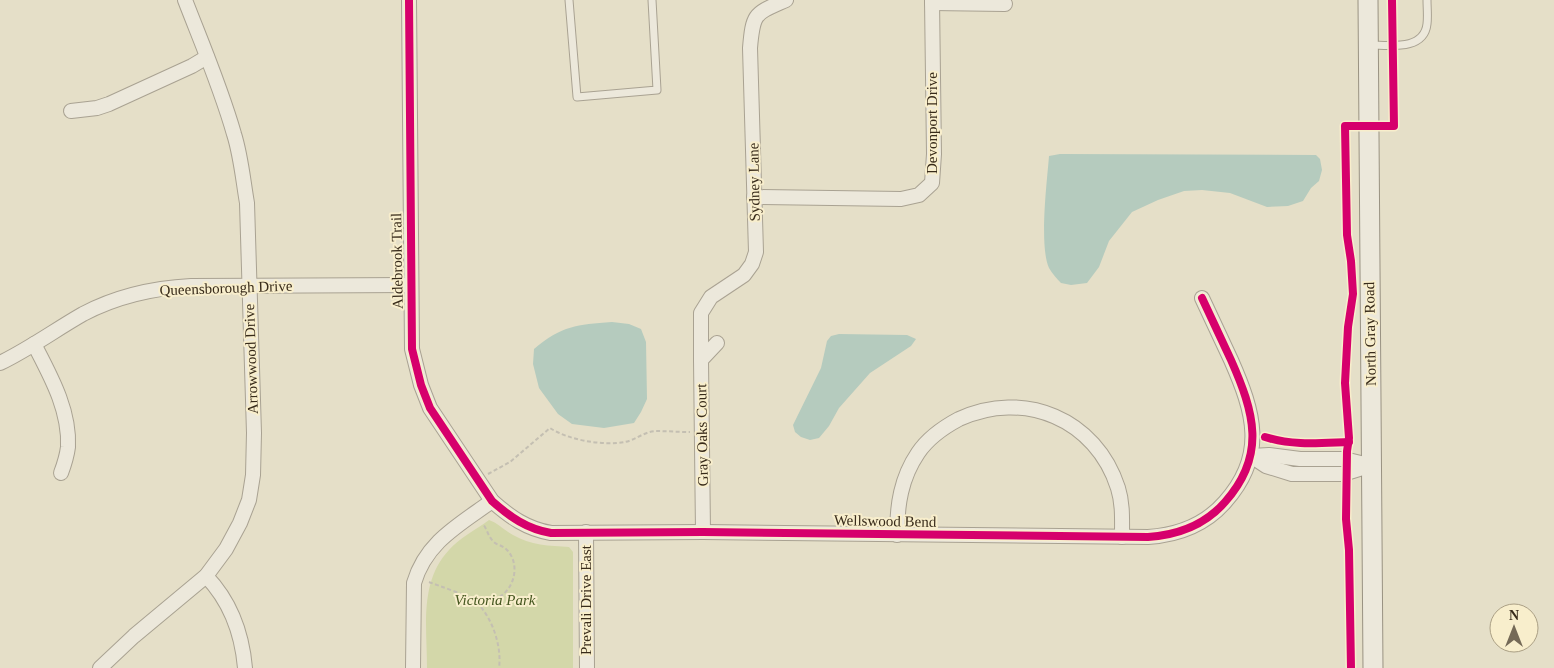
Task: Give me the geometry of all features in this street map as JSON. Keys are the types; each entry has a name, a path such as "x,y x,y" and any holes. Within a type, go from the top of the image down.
{"street":[{"name":"Arrowwood Drive","path":"100,668 134,636 206,576 226,549 240,523 249,500 253,475 254,434 247,203 235,136 218,84 185,0"},
{"name":"Aldebrook Trail","path":"408,0 412,349 420,385 430,408 492,501"},
{"name":"Sydney Lane","path":"701,360 701,313 711,297 744,275 752,264 756,252 750,48 752,31 754,21 759,13 786,0"},
{"name":"North Gray Road","path":"1368,0 1370,45 1368,126 1373,668"},
{"path":"932,2 1005,4"},
{"name":"Devonport Drive","path":"754,197 901,200 919,195 932,183 934,154 932,2"},
{"path":"71,111 97,108 109,104 192,66 207,57"},
{"name":"Queensborough Drive","path":"0,363 85,313 129,296 177,287 410,285"},
{"name":"Wellswood Bend","path":"492,501 504,512 530,528 551,532 1122,537 1148,537 1170,534 1203,521 1220,507 1235,490 1244,474 1250,456 1252,424 1246,396 1202,298"},
{"path":"701,360 716,343"},
{"path":"34,344 57,391 67,423 68,449 61,473"},
{"name":"Gray Oaks Court","path":"701,360 702,532"},
{"path":"897,535 897,512 902,486 910,466 926,443 953,422 974,413 993,408 1013,407 1035,410 1062,419 1079,431 1097,448 1108,465 1118,489 1122,512 1122,537"},
{"path":"1250,456 1269,455 1300,459 1344,459 1372,466"},
{"path":"413,668 414,583 418,571 433,546 492,501"},
{"name":"Prevali Drive East","path":"586,532 587,668"},
{"path":"206,576 217,588 231,611 242,640 245,668"}],"lane":[{"path":"569,0 577,97 657,90 652,0"},
{"path":"1370,45 1399,46 1414,42 1420,38 1427,24 1427,0"}],"path":[{"path":"488,474 510,462 550,428 559,434 572,438 616,443 627,442 653,431 690,432"},
{"path":"426,581 474,600 494,600 505,594 512,584 515,572 514,564 506,549 494,542 487,529 481,523"},
{"path":"474,600 486,613 495,635 500,655 499,668"}],"green space":[{"name":"Victoria Park","path":"489,520 526,541 569,547 573,552 573,668 427,668 426,621 429,591 433,576 439,563 453,546"}],"shaded area":[{"path":"1060,154 1316,155 1320,159 1322,170 1319,181 1311,188 1303,201 1288,206 1267,207 1230,193 1202,190 1184,191 1158,200 1132,212 1109,241 1099,267 1087,283 1071,285 1061,283 1050,270 1044,245 1044,213 1049,156"},
{"path":"612,322 629,324 641,329 646,342 647,399 634,423 604,428 572,424 558,414 539,388 533,364 534,349 553,335 570,328"},
{"path":"839,334 907,335 916,339 911,346 870,373 839,408 829,426 819,438 810,440 801,437 795,432 793,425 821,368 827,341 831,336"}],"cycle path":[{"path":"409,0 412,349 421,385 430,408 492,501 512,517 534,529 551,533 703,532 1148,537 1180,531 1200,523 1225,502 1238,485 1247,467 1251,450 1252,433 1246,398 1231,360 1202,298"},
{"path":"1351,668 1349,550 1346,519 1347,451 1349,438 1345,383 1348,327 1353,294 1347,235 1345,126 1394,126 1392,0"},
{"path":"1265,437 1296,443 1349,442"}]}
